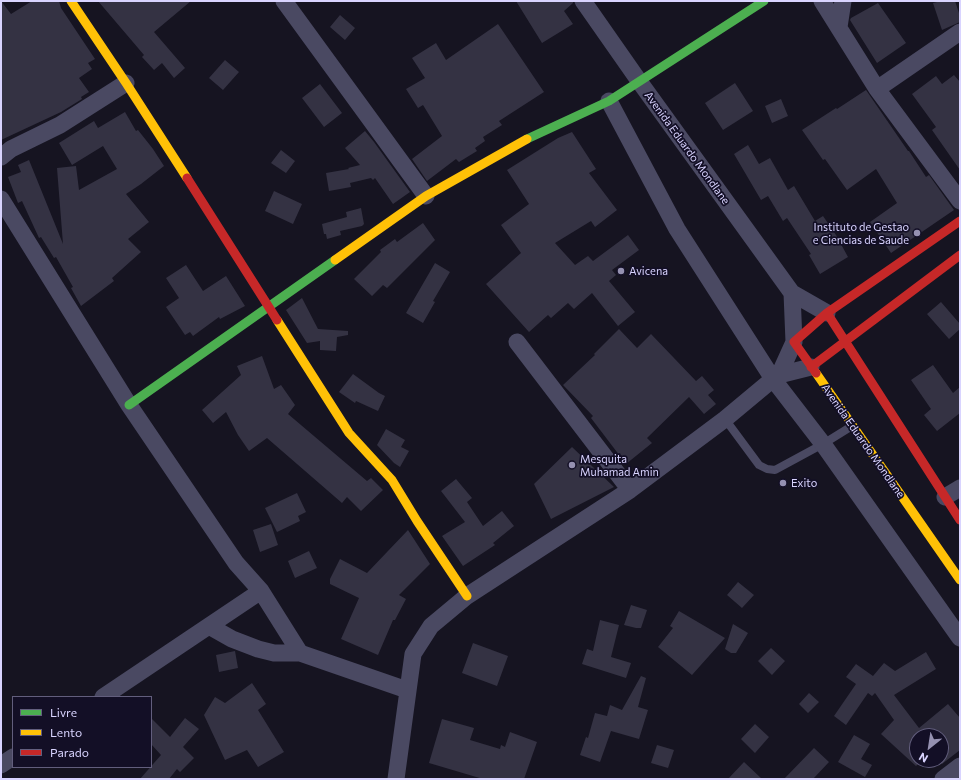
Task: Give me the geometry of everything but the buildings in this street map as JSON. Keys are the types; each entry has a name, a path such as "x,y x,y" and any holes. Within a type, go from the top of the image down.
{"street":[{"path":"71,1 126,83 349,433 392,480 417,521 467,596"},
{"path":"284,1 426,196"},
{"name":"Avenida Eduardo Mondlane","path":"584,1 639,81 792,293 827,313 960,520"},
{"path":"129,405 426,196 526,139 609,101 764,1"},
{"path":"822,1 877,89 960,201"},
{"path":"839,27 843,1"},
{"path":"877,89 960,32"},
{"path":"1,157 11,149 60,125 126,83"},
{"path":"609,101 677,229 776,377 960,638"},
{"path":"1,199 129,405 236,563 261,591 300,653"},
{"path":"396,779 413,654 431,626 467,596 630,490 726,419 776,377 794,342 827,313 960,221"},
{"path":"776,377 811,367 960,255"},
{"path":"792,293 794,342"},
{"path":"516,342 630,490"},
{"name":"Avenida Eduardo Mondlane","path":"794,342 960,580"},
{"path":"945,497 960,488"},
{"path":"104,696 261,591"},
{"path":"209,626 232,639 258,649 274,653 300,653 407,690"},
{"path":"1,765 12,758"},
{"path":"943,779 960,766"}],"lane":[{"path":"726,419 759,465 767,470 775,470 823,444 852,426"}],"traffic: fast":[{"path":"527,139 609,101 764,1"},
{"path":"129,405 335,260"}],"traffic: slow":[{"path":"71,1 187,178"},
{"path":"335,260 426,196 527,139"},
{"path":"277,320 349,433 392,480 417,521 467,596"},
{"path":"816,373 960,580"}],"traffic: jam":[{"path":"187,178 277,320"},
{"path":"816,373 794,342 827,313 960,221"},
{"path":"811,367 960,255"},
{"path":"827,313 960,520"}],"place":[{"name":"Instituto de Gestao e Ciencias de Saude","path":"917,233"},
{"name":"Avicena","path":"621,271"},
{"name":"Mesquita Muhamad Amin","path":"572,465"},
{"name":"Exito","path":"783,483"}]}
